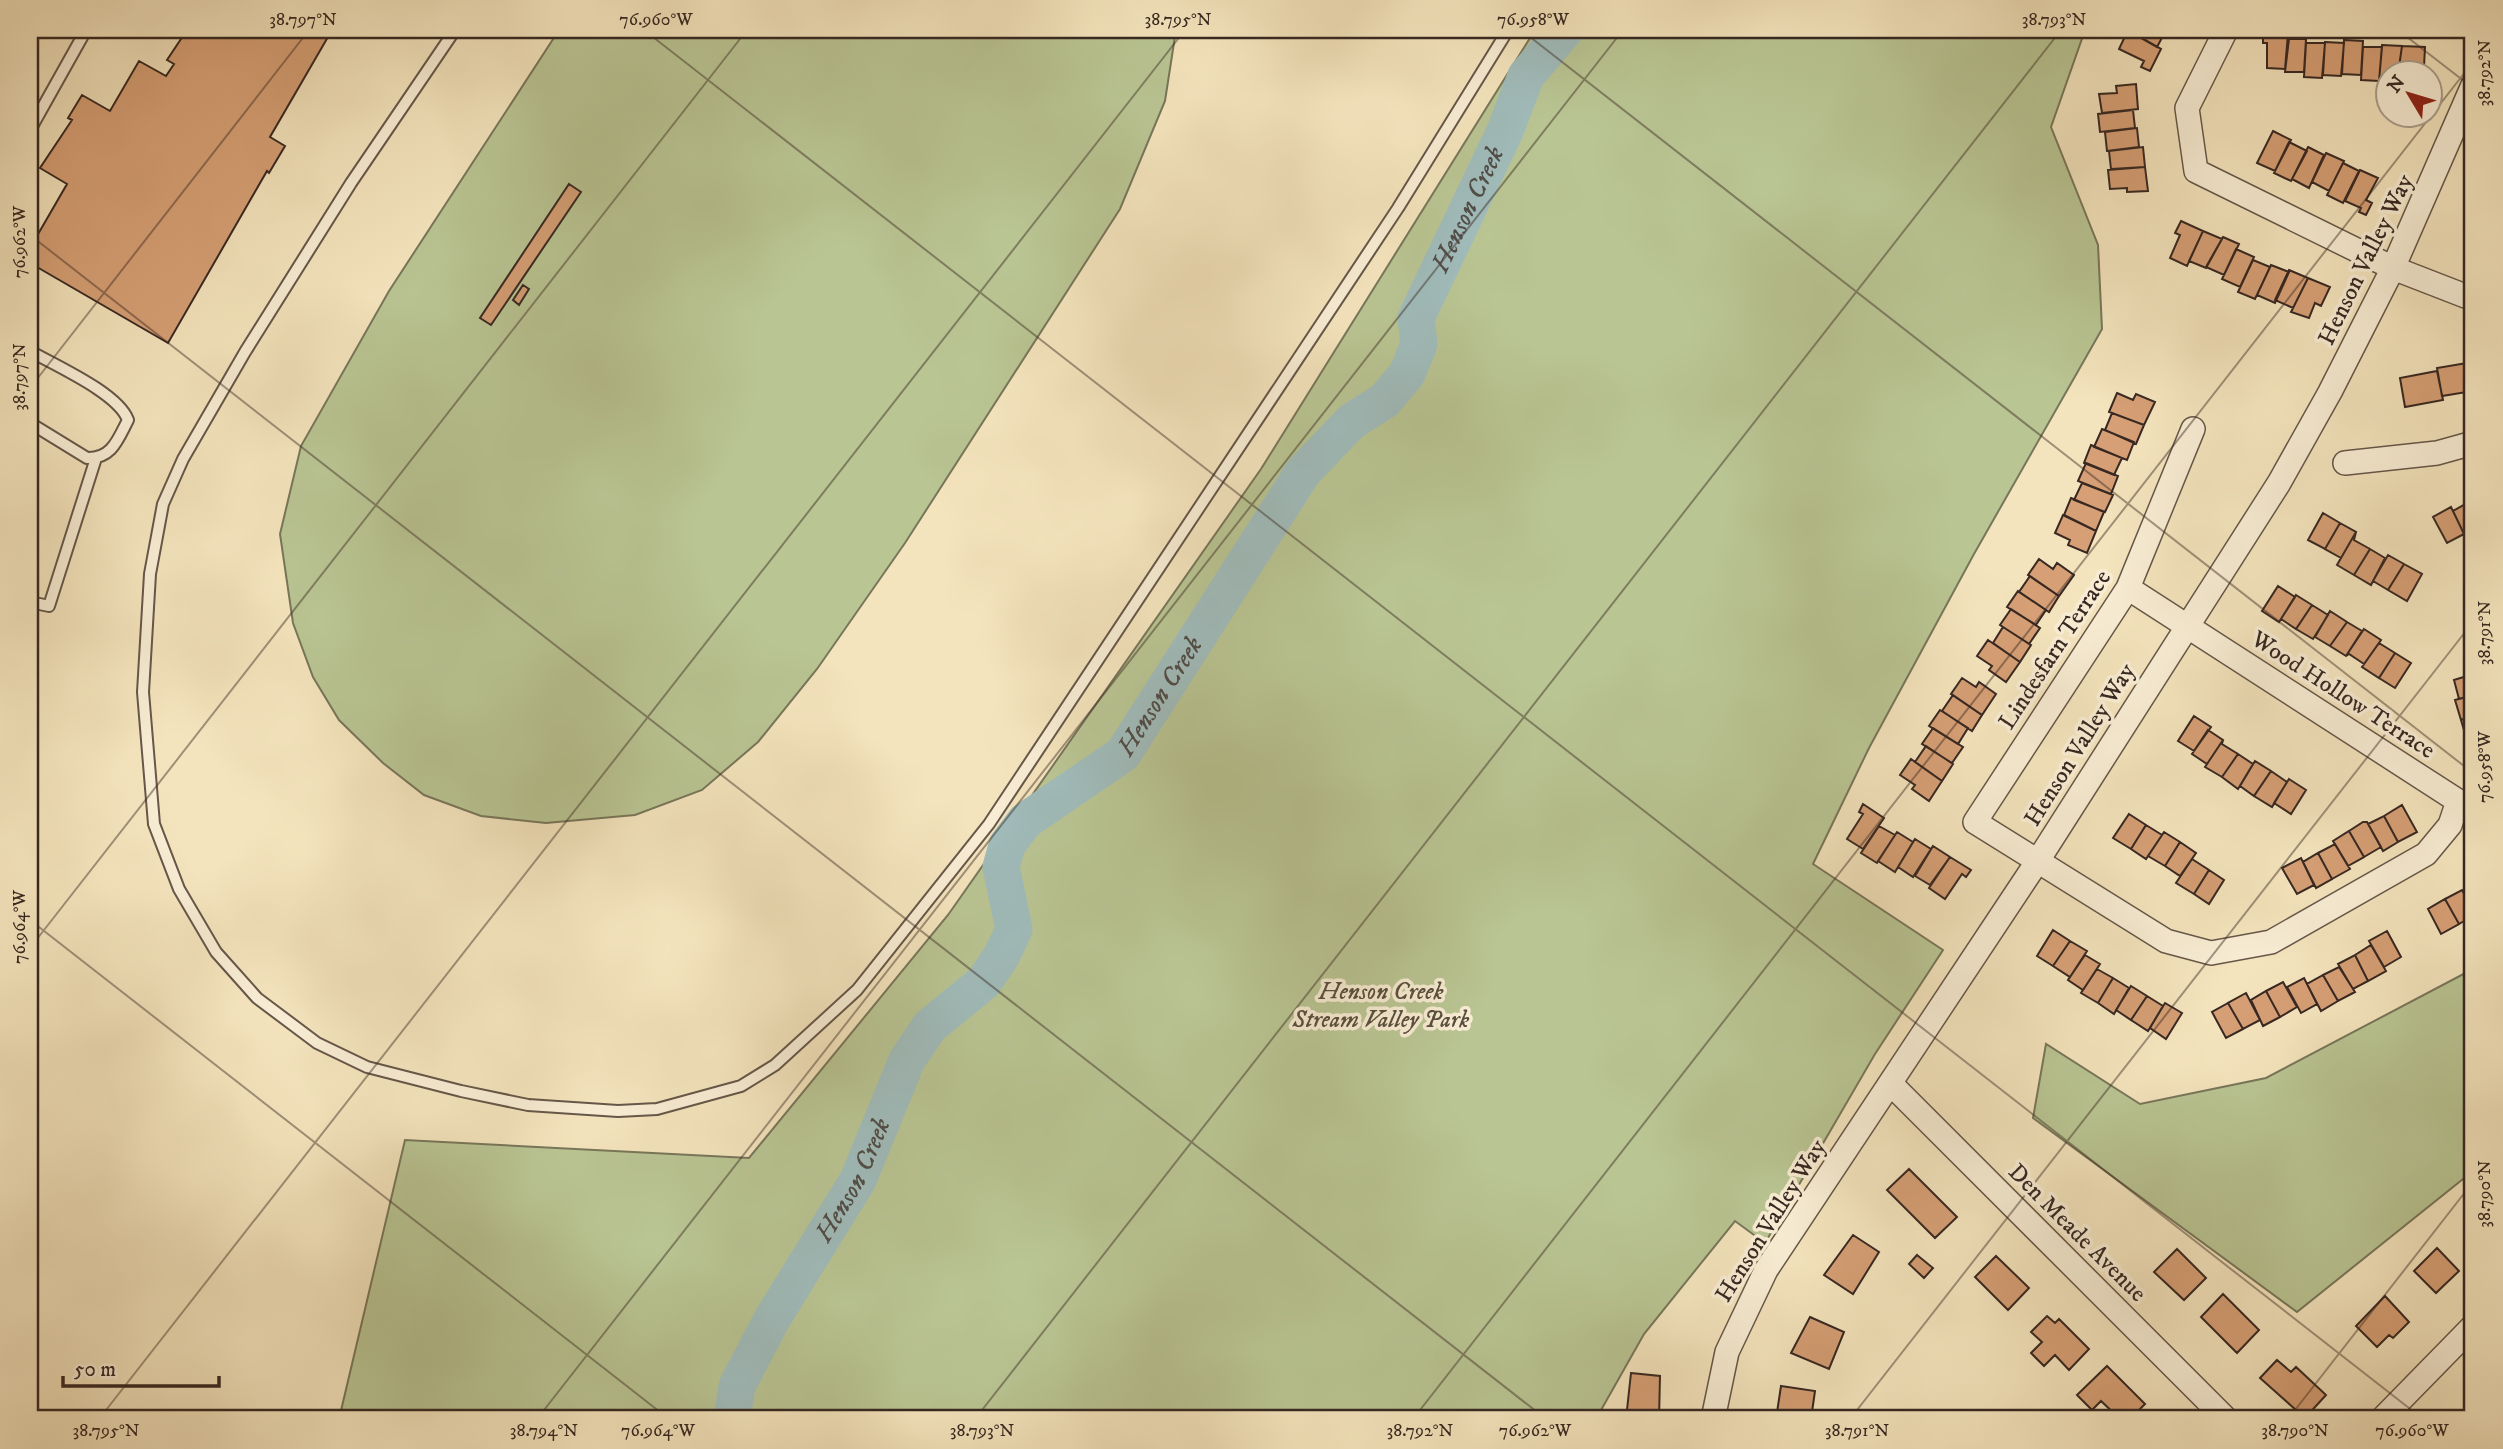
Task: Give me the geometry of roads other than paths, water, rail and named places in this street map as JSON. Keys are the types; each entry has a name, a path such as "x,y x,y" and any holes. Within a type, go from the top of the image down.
{"street":[{"path":"2226,30 2187,108 2196,170 2393,268 2473,299"},
{"name":"Henson Valley Way","path":"1713,1419 1727,1352 1752,1296 1789,1234 2037,862 2279,483 2330,392 2393,268 2473,85"},
{"name":"Lindesfarn Terrace","path":"2037,862 1975,822 2128,588 2193,429"},
{"path":"2345,463 2437,453 2473,443"},
{"name":"Wood Hollow Terrace","path":"2128,588 2466,802"},
{"path":"2037,862 2166,942 2211,953 2234,950 2271,942 2426,855 2466,802"},
{"name":"Den Meade Avenue","path":"1891,1084 2227,1419"},
{"path":"2382,1419 2473,1326"}],"lane":[{"path":"30,130 86,30"},
{"path":"455,30 351,183 245,352 183,459 163,504 150,574 143,692 155,824 178,889 216,952 257,998 317,1043 367,1067 461,1091 528,1105 618,1111 657,1109 741,1086 775,1065 857,990 989,824 1398,208 1508,30"},
{"path":"30,351 124,408 128,420 113,447 106,455 96,458 87,458 30,423"},
{"path":"30,602 49,606 96,458"}],"waterway":[{"name":"Henson Creek","path":"732,1419 737,1386 772,1319 858,1180 907,1060 930,1026 984,982 1002,955 1014,929 1001,867 1007,845 1025,821 1123,754 1303,472 1352,421 1384,401 1407,374 1419,344 1416,318 1505,131 1526,76 1565,30"}],"park label":[{"name":"Henson Creek Stream Valley Park","path":"1381,1006"}]}
